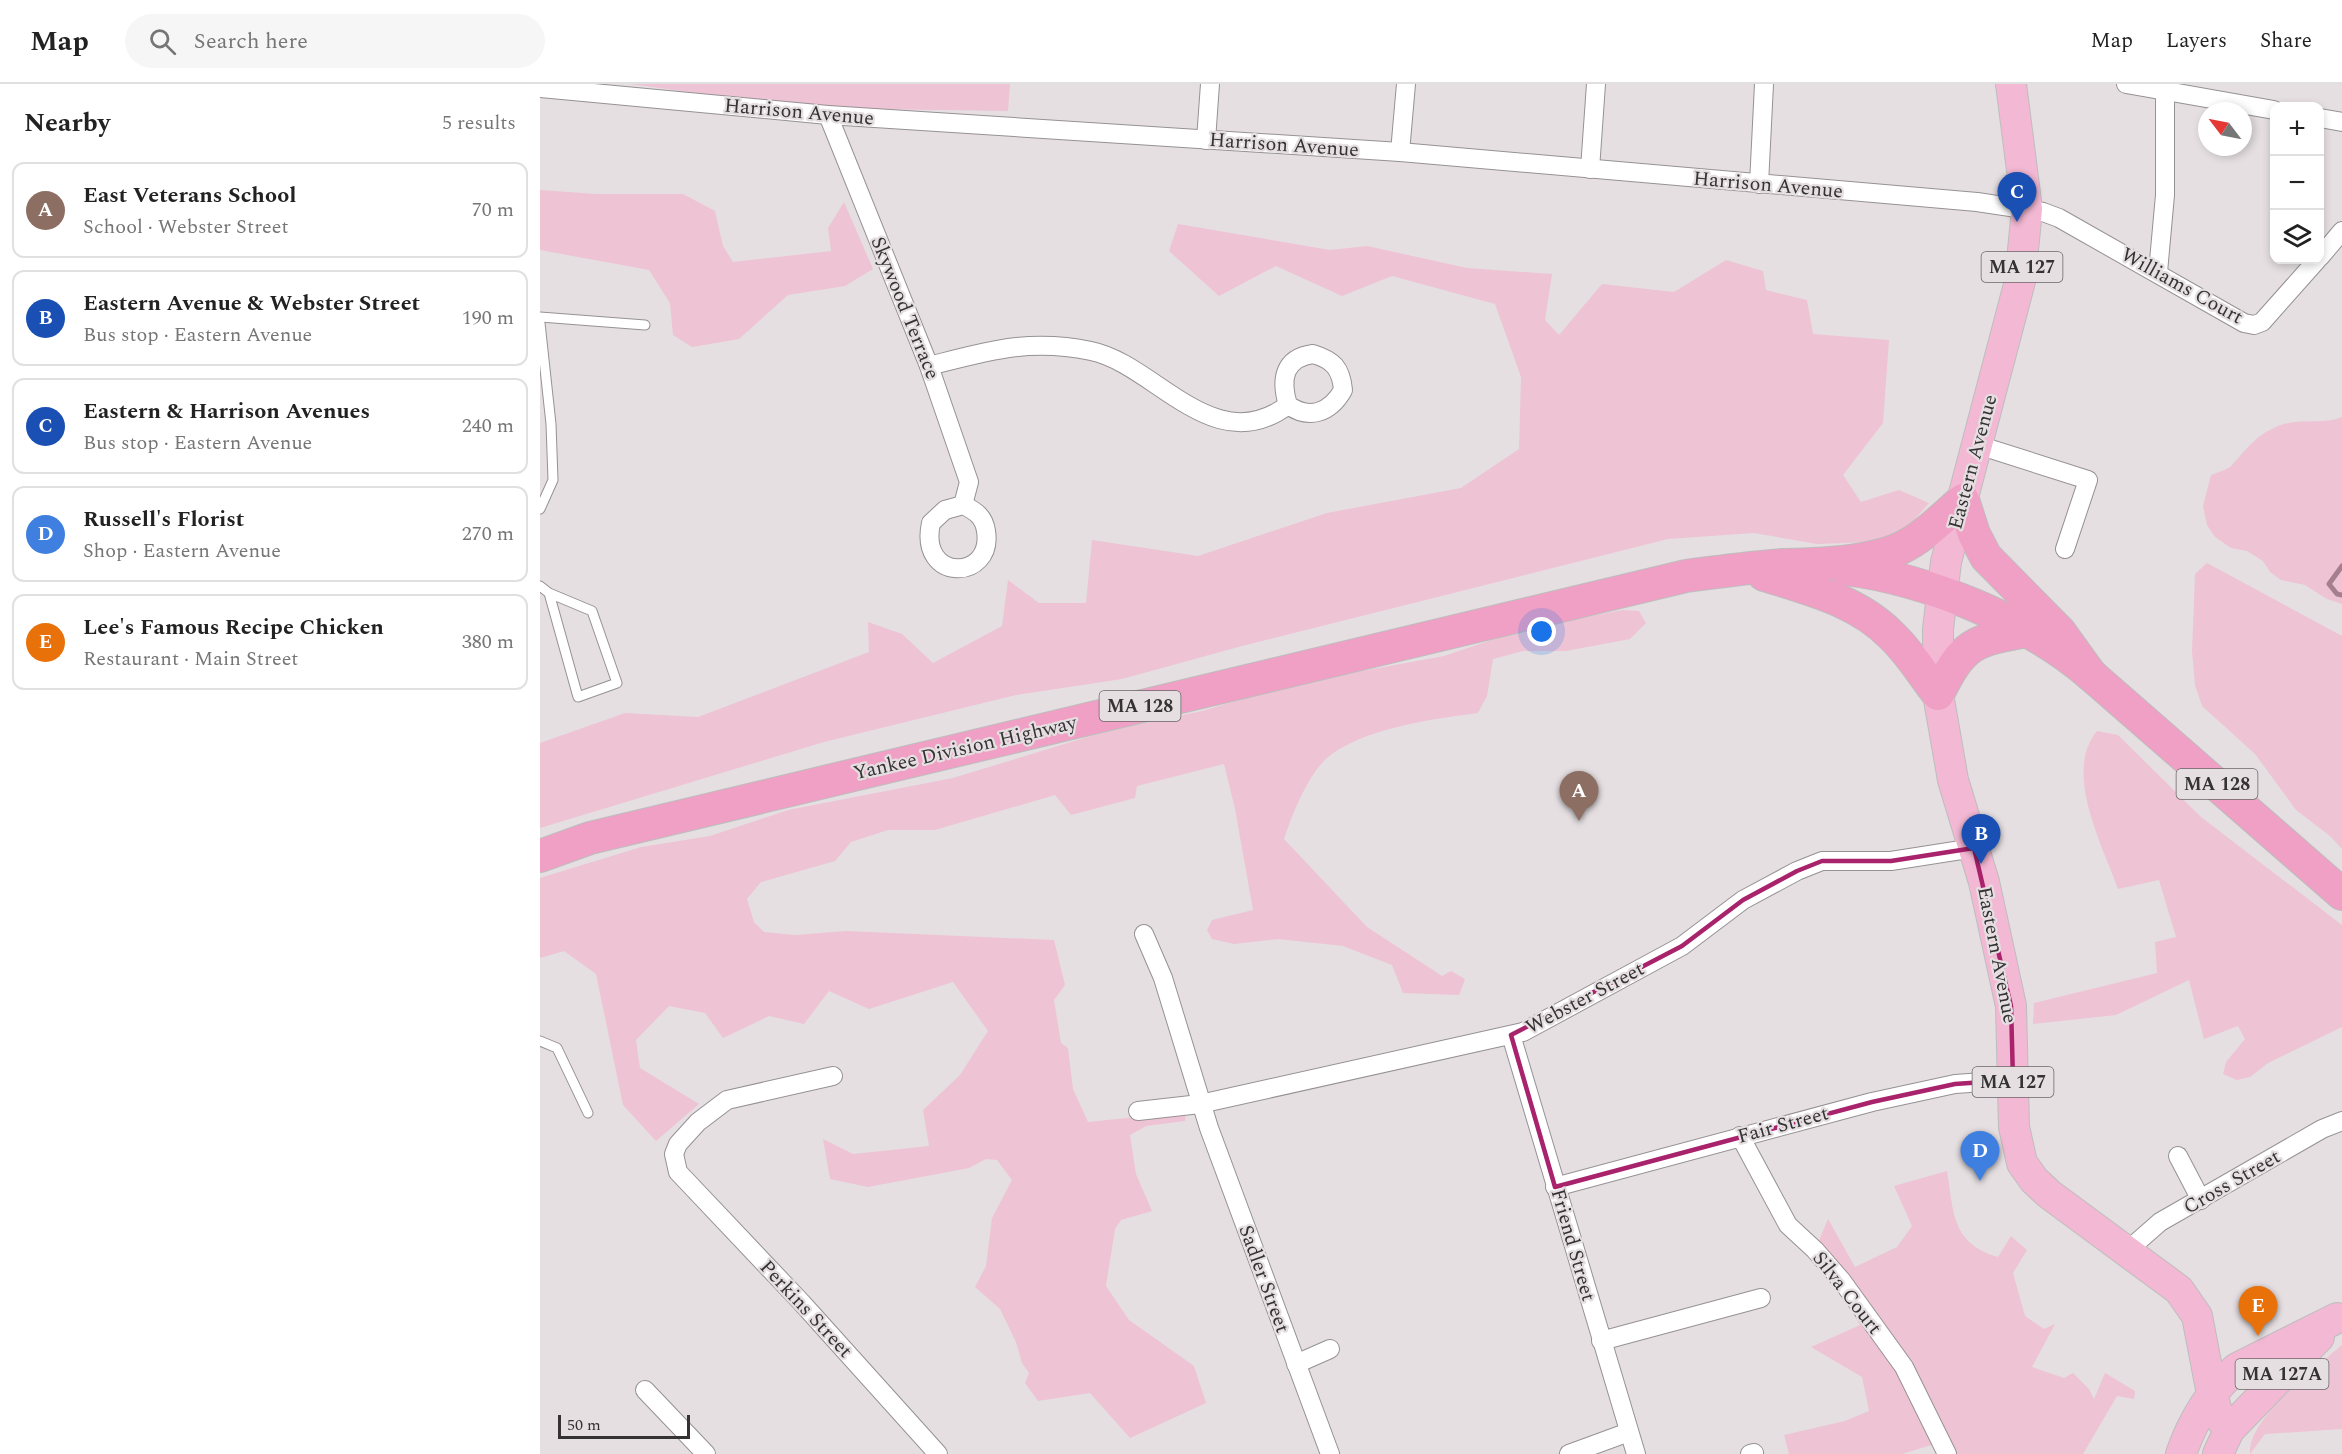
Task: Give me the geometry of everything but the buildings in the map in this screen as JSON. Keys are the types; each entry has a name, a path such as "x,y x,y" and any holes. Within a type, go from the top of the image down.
{"highway":[{"path":"1809,566 1899,549 1927,531 1963,500 1974,534 1986,557 2060,632 2091,675"},
{"name":"MA 128","path":"1743,569 1809,566 1880,574 1913,582 2028,631 2067,655 2091,675 2342,894"},
{"path":"1743,569 1822,593 1868,616 1892,635 1938,694 1953,664 1970,646 1993,637 2028,631"},
{"name":"Yankee Division Highway","path":"540,856 590,838 1686,576 1743,569"}],"main road":[{"name":"Eastern Avenue","path":"2011,84 2028,209 2020,281 1941,593 1938,694 1953,780 1998,938 2011,1006 2014,1127 2022,1163 2034,1180 2049,1194 2179,1290 2197,1316 2223,1442"},
{"name":"MA 127A","path":"2212,1394 2237,1368 2339,1316"},
{"name":"MA 127A","path":"2223,1442 2339,1316"},
{"path":"2181,1454 2212,1394"}],"street":[{"path":"1206,140 1210,84"},
{"path":"1400,152 1406,84"},
{"path":"1590,169 1596,84"},
{"path":"1759,184 1764,84"},
{"path":"2126,84 2270,109"},
{"name":"Harrison Avenue","path":"540,88 828,115 1400,152 1977,202 2028,209"},
{"path":"2158,272 2165,195 2165,91"},
{"name":"Skywood Terrace","path":"828,115 929,366 969,482 963,504"},
{"path":"2324,119 2342,122"},
{"name":"Williams Court","path":"2028,209 2059,218 2158,272 2244,323 2254,325 2262,322 2313,264"},
{"name":"Williams Court","path":"2324,251 2342,231"},
{"path":"929,366 1023,344 1050,345 1092,351 1122,362 1171,398 1198,411 1225,420 1254,421 1277,413 1288,405"},
{"path":"1978,445 2088,480 2065,549"},
{"name":"Webster Street","path":"1138,1111 1200,1104 1523,1032 1682,946 1743,900 1797,871 1822,861 1891,861 1974,848"},
{"name":"Sadler Street","path":"1144,934 1163,978 1200,1104 1330,1454"},
{"name":"Friend Street","path":"1511,1035 1636,1454"},
{"name":"Perkins Street","path":"834,1076 726,1100 685,1135 678,1144 674,1163 678,1172 938,1454"},
{"name":"Fair Street","path":"1556,1187 1872,1102 1955,1084 2013,1080"},
{"name":"Cross Street","path":"2127,1251 2160,1222 2322,1129 2342,1121"},
{"name":"Silva Court","path":"1740,1136 1788,1225 1815,1250 1842,1281 1904,1367 1947,1454"},
{"path":"2178,1156 2201,1200"},
{"path":"1601,1341 1761,1298"},
{"path":"1296,1364 1330,1349"},
{"path":"645,1390 705,1454"},
{"path":"1569,1454 1629,1432"}],"lane":[{"path":"540,317 645,325"},
{"path":"540,322 551,424 553,480 540,509"},
{"path":"540,586 549,593 592,611 617,683 578,697 549,593"},
{"path":"540,1041 557,1048 588,1113"}],"highlighted area":[{"path":"1974,848 2011,1006 2013,1080 1955,1084 1872,1102 1555,1187 1511,1035 1682,946 1743,900 1797,871 1822,861 1891,861"}],"shaded area":[{"path":"630,84 1010,84 1008,111 809,108"},
{"path":"540,190 596,194 683,194 715,211 723,246 733,262 831,251 828,228 844,202 873,269 845,286 788,295 739,339 692,347 673,335 670,303 649,270 540,250"},
{"path":"1178,224 1330,250 1367,246 1467,268 1552,274 1545,320 1559,335 1602,284 1674,292 1726,260 1763,271 1766,290 1807,300 1813,334 1889,340 1883,423 1843,475 1861,502 1899,490 1929,503 1909,526 1874,542 1817,544 1754,533 1668,539 1242,646 1122,679 1016,695 824,742 540,828 540,743 625,713 698,717 869,652 868,622 902,634 933,663 1002,626 1008,580 1039,603 1086,603 1092,540 1198,556 1327,513 1461,488 1519,449 1521,377 1495,304 1392,276 1342,296 1276,266 1219,296 1169,251"},
{"path":"2342,417 2342,604 2327,599 2305,585 2281,580 2270,572 2263,561 2247,551 2231,548 2215,537 2207,525 2203,506 2211,475 2230,467 2261,435 2291,422 2326,421"},
{"path":"2207,563 2342,636 2342,849 2330,836 2296,810 2255,754 2202,706 2195,685 2192,651 2195,574"},
{"path":"1622,610 1639,611 1646,623 1630,639 1566,651 1523,651 1493,659 1487,696 1478,713 1415,723 1368,736 1348,745 1330,756 1317,769 1294,812 1284,839 1367,927 1442,976 1451,971 1465,979 1459,995 1403,993 1392,965 1343,946 1278,939 1234,944 1212,939 1207,930 1212,920 1253,910 1235,809 1224,764 1137,786 1135,798 1071,815 1055,795 935,830 888,830 851,842 835,861 761,882 747,899 754,922 764,932 795,935 846,931 1054,940 1065,985 1054,1000 1061,1043 1068,1048 1073,1089 1088,1122 1186,1112 1185,1121 1146,1126 1130,1135 1136,1174 1152,1211 1121,1220 1115,1229 1106,1286 1129,1320 1194,1366 1206,1403 1130,1438 1090,1393 1038,1401 1025,1383 1029,1373 1022,1363 1016,1342 1000,1309 975,1287 986,1266 992,1218 1012,1180 997,1160 986,1159 969,1168 868,1187 830,1179 823,1139 853,1154 929,1146 923,1110 960,1075 988,1031 953,982 869,1009 829,991 804,1024 769,1016 723,1038 705,1013 669,1006 636,1040 640,1068 699,1104 656,1141 623,1105 596,974 564,951 540,958 540,878 641,847 710,836 788,810 953,778 1107,731 1202,711 1296,683 1444,656 1521,630"},
{"path":"2097,731 2118,735 2201,817 2342,925 2342,1027 2268,1063 2250,1077 2237,1080 2223,1074 2226,1062 2245,1039 2238,1026 2204,1039 2189,980 2116,1015 2033,1024 2034,1003 2157,973 2155,942 2176,937 2159,880 2118,889 2103,851 2084,787 2087,748"},
{"path":"1947,1171 1954,1213 1963,1235 1971,1244 1998,1257 2011,1236 2027,1250 2013,1273 2025,1316 2044,1329 2055,1324 2032,1367 2064,1378 2073,1373 2089,1389 2094,1399 2105,1373 2135,1391 2134,1399 2117,1396 2083,1454 1942,1454 1935,1444 1902,1454 1789,1454 1784,1435 1845,1421 1869,1411 1862,1377 1811,1347 1860,1325 1815,1250 1828,1219 1855,1267 1897,1247 1912,1226 1894,1186"},
{"path":"2342,1345 2342,1429 2265,1434 2250,1454 2252,1440 2259,1425 2271,1410 2301,1380"}],"waterway":[{"path":"2342,566 2329,584 2337,594 2342,595"}],"place":[{"name":"Eastern & Harrison Avenues","path":"2017,222"},
{"name":"East Veterans School","path":"1579,821"},
{"name":"Eastern Avenue & Webster Street","path":"1981,864"},
{"name":"Russell's Florist","path":"1980,1181"},
{"name":"Lee's Famous Recipe Chicken","path":"2258,1336"}]}
